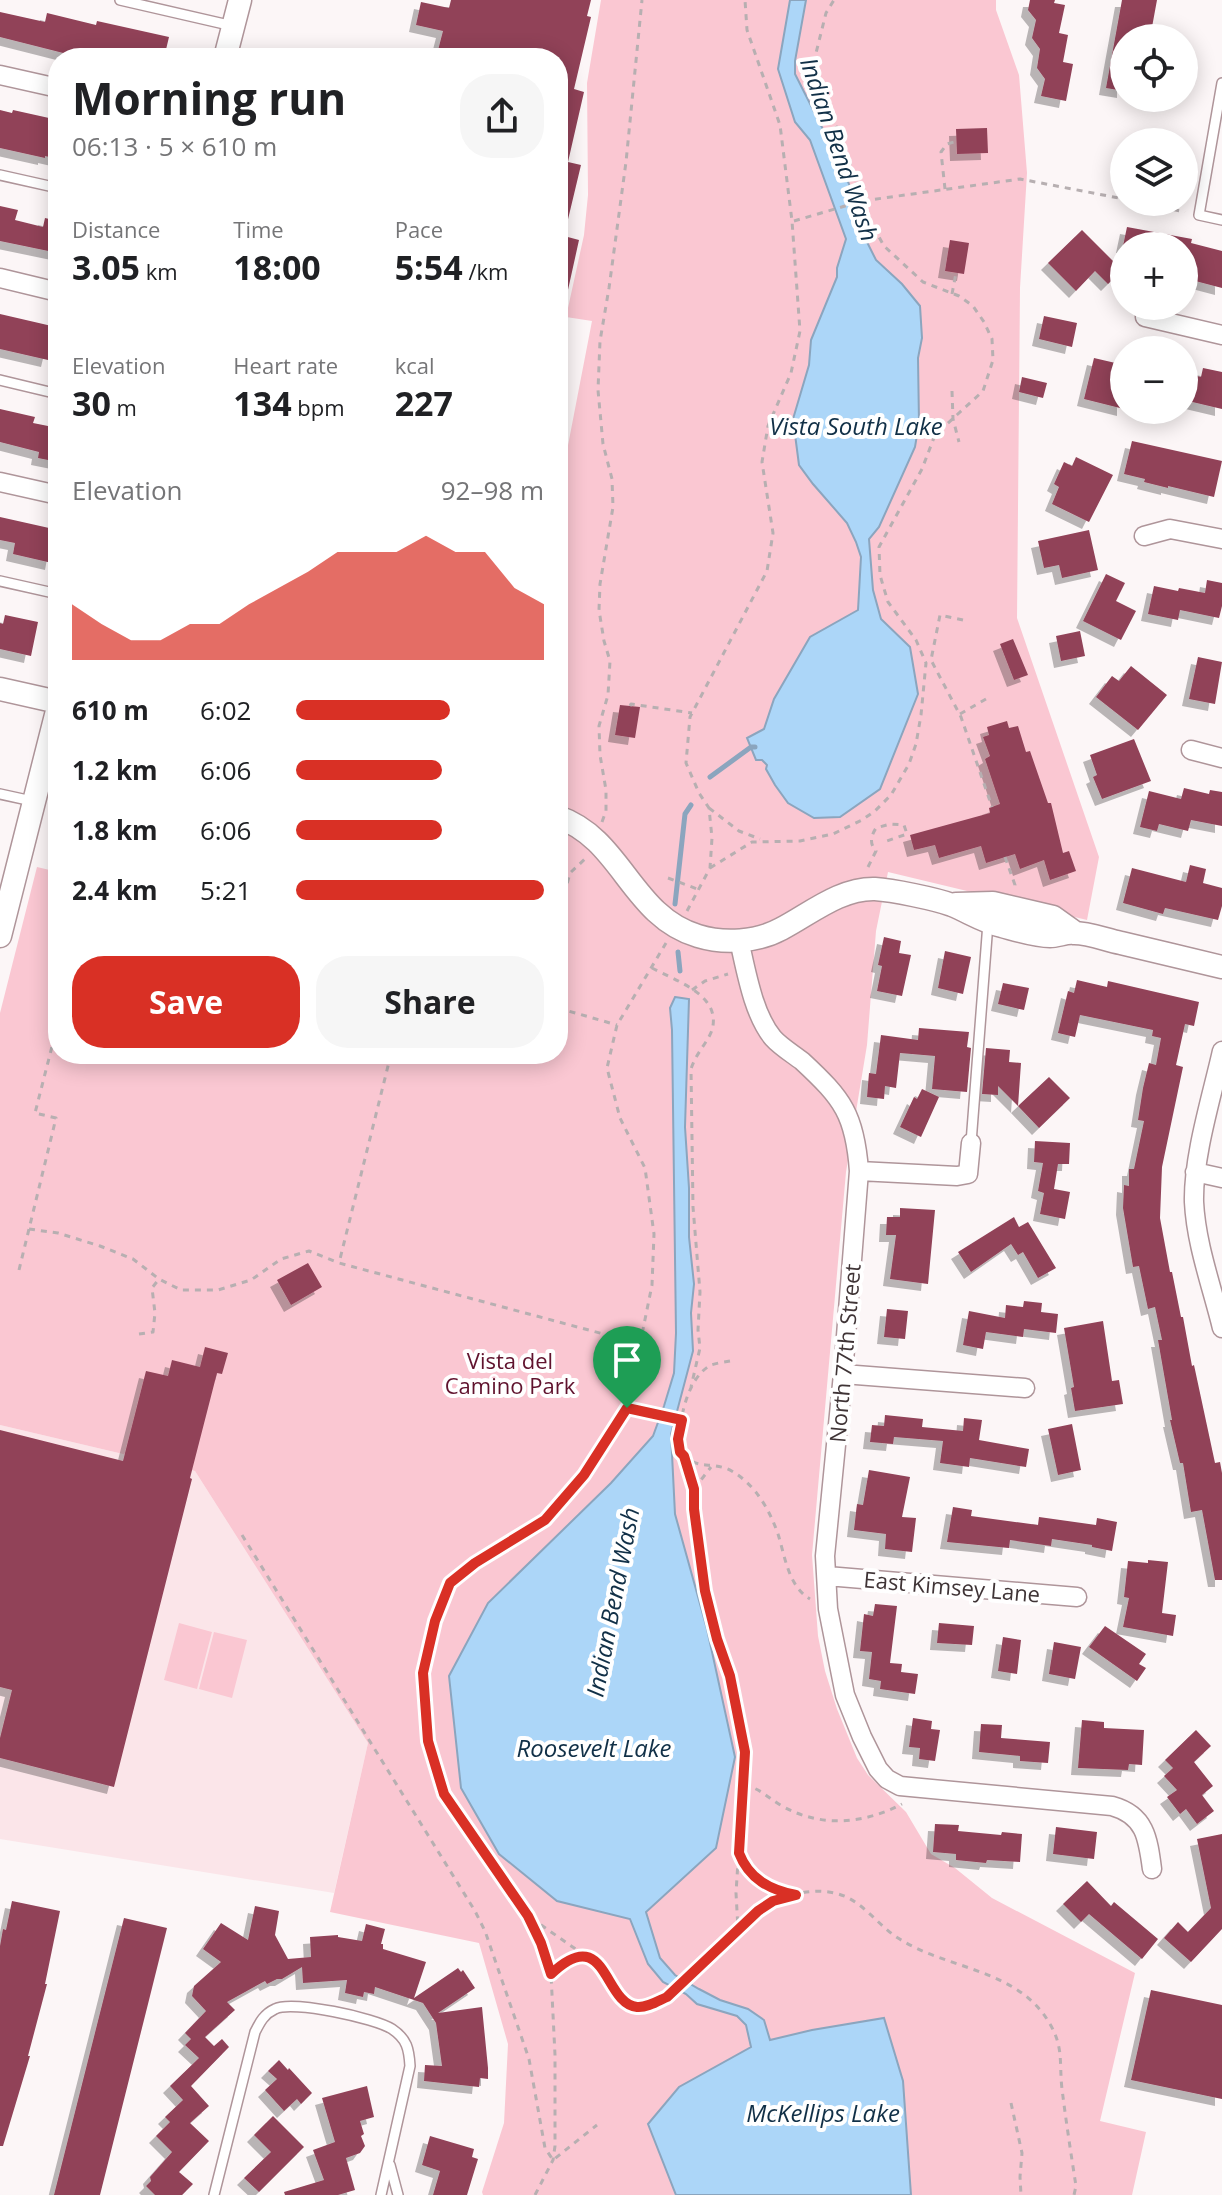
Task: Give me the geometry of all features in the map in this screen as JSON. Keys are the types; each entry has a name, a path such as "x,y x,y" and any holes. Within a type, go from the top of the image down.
{"street":[{"path":"228,48 240,0"},
{"path":"0,75 48,86"},
{"path":"0,278 48,290"},
{"path":"1158,320 1222,335"},
{"path":"0,482 48,493"},
{"path":"1144,536 1170,529 1222,539"},
{"path":"0,689 48,702"},
{"path":"0,936 3,912 48,743"},
{"path":"1191,750 1222,758"},
{"path":"568,822 596,840 641,898 664,920 701,937 758,938 779,931 820,906 857,891 874,889 950,905 988,923 1048,936 1074,932 1222,967"},
{"path":"950,905 993,903 1053,917 1074,932"},
{"name":"North 77th Street","path":"739,940 753,1000 773,1038 839,1099 857,1145 859,1171 825,1556 828,1609 845,1695 862,1737 878,1769 905,1793"},
{"path":"1222,1051 1220,1073 1195,1172 1194,1201 1196,1226 1216,1278 1222,1328"},
{"path":"859,1171 968,1174 971,1143"},
{"path":"1195,1172 1222,1178"},
{"path":"843,1374 1025,1388"},
{"name":"East Kimsey Lane","path":"827,1576 1077,1597"},
{"path":"905,1793 1112,1806 1127,1810 1138,1821 1148,1841 1152,1869"}],"lane":[{"path":"120,0 233,26"},
{"path":"1222,83 1199,215 1222,220"},
{"path":"0,175 48,186"},
{"path":"0,380 48,392"},
{"path":"0,581 48,592"},
{"path":"0,794 33,801"},
{"path":"971,1143 988,923"},
{"path":"214,2195 255,2032 263,2016 277,2007 298,2005 372,2020 392,2029 408,2046 410,2066 381,2195"},
{"path":"389,2161 398,2195"}],"path":[{"path":"568,880 570,873 582,864 596,840 606,811 599,726 608,695 610,661 599,610 600,584 613,507 612,479 603,444 599,404 600,341 626,162 642,0"},
{"path":"745,0 747,30 780,125 792,221 800,331 791,373 768,426 762,462 773,533 767,571 690,717 686,763 709,808 739,831 767,841"},
{"path":"710,868 752,842 800,841 833,834 862,820 891,795 909,764 921,715 926,663 916,640 888,602 880,575 879,547 922,469 935,435 983,391 993,360 992,339 973,306 923,282 884,246 868,217 817,79 816,53 826,13 834,0"},
{"path":"945,189 941,152 947,144 954,142"},
{"path":"792,221 856,202 1020,179 1110,196"},
{"path":"952,294 956,273"},
{"path":"952,391 953,419 959,442"},
{"path":"963,620 940,615 931,660 960,714 992,807"},
{"path":"960,714 986,699"},
{"path":"630,706 692,713"},
{"path":"684,917 710,868 712,838 709,808"},
{"path":"868,867 876,851 871,839 876,828 890,824 904,825 907,834 884,842"},
{"path":"1005,857 1015,885 1012,898"},
{"path":"668,878 700,890"},
{"path":"535,2195 553,2160 555,2146 551,1974 528,1916 444,1794 428,1741 423,1673 435,1621 450,1583 475,1563 545,1520 584,1475 627,1408 652,1285 654,1234 645,1168 620,1118 607,1068 617,1025 670,937"},
{"path":"652,968 704,996 712,1010 712,1030 691,1069 693,1207 700,1292 700,1348 678,1439 680,1452 688,1460 734,1472 755,1491 769,1511 794,1582 801,1594 813,1603"},
{"path":"692,990 705,981 733,973"},
{"path":"568,1011 617,1025"},
{"path":"19,1270 56,1118 35,1113 48,1062"},
{"path":"339,1263 389,1064"},
{"path":"29,1229 58,1233 133,1259 159,1279 181,1290 218,1290 251,1280 281,1259 309,1251 339,1263 638,1344"},
{"path":"139,1334 153,1332 155,1313 152,1288 159,1279"},
{"path":"691,1387 698,1375 712,1365 730,1361"},
{"path":"627,1408 682,1420"},
{"path":"684,1456 694,1489 705,1591 730,1676 745,1752 736,1893 738,1930"},
{"path":"694,1489 711,1467"},
{"path":"242,1535 485,1931 529,2059 545,2148 553,2160"},
{"path":"744,1785 758,1789 781,1806 818,1820 858,1821 883,1814 905,1793"},
{"path":"739,1853 743,1864 765,1886 796,1895"},
{"path":"528,1916 600,1966 625,2003 637,2007 649,2006 667,1997 758,1911 773,1901 829,1892 844,1895 913,1947 992,1976 1015,1987 1033,2001 1050,2023 1062,2055 1061,2085 1076,2195"},
{"path":"551,1974 569,1959 586,1957"},
{"path":"1011,2103 1022,2153 1021,2195"},
{"path":"553,2160 597,2125"}],"shaded area":[{"path":"0,1425 195,1471 368,1743 334,1893 0,1839"}],"green space":[{"name":"Vista del Camino Park","path":"601,0 996,0 996,10 1019,75 1027,173 1020,288 1017,618 1099,857 1087,920 888,872 876,931 867,1045 846,1172 812,1555 818,1636 825,1671 857,1758 868,1775 906,1812 931,1854 955,1868 992,1898 1135,1973 1100,2121 1146,2132 1132,2195 483,2195 504,2123 508,2044 479,1943 330,1912 368,1743 195,1471 0,1425 0,1013 37,867 48,870 48,1064 568,1064 568,445 592,321 568,317 568,308 584,235 588,195 587,83"},
{"path":"179,1623 212,1632 197,1689 164,1680"},
{"path":"214,1632 247,1640 232,1698 199,1689"}],"water":[{"name":"Vista South Lake","path":"790,0 806,0 795,74 843,169 854,197 858,224 876,260 920,306 922,338 918,358 919,423 915,447 879,527 869,539 873,590 881,619 910,647 918,694 880,789 840,817 814,818 788,803 766,769 767,765 762,760 756,760 747,738 764,729 774,699 810,637 858,610 861,557 856,542 847,523 799,465 793,419 809,365 811,340 837,277 846,239 810,140 795,122 778,69"},
{"name":"Roosevelt Lake","path":"675,997 689,999 685,1127 694,1284 691,1313 693,1351 671,1434 675,1514 707,1629 735,1757 716,1848 646,1912 660,1958 675,1975 720,2000 748,2009 764,2020 770,2040 884,2018 903,2081 911,2195 676,2195 648,2124 679,2087 751,2047 746,2025 737,2016 697,2004 686,1994 663,1982 648,1964 630,1919 557,1901 499,1854 461,1788 449,1676 488,1603 611,1483 653,1436 674,1373 676,1333 670,1008"}],"building":[{"path":"451,0 591,0 587,16 591,17 574,89 584,92 568,162 568,48 439,48 443,31 416,25 421,2 449,8"},
{"path":"1030,0 1055,0 1054,3 1065,5 1059,33 1068,35 1063,62 1073,64 1066,101 1041,96 1045,79 1037,68 1040,49 1032,38 1036,20 1028,10"},
{"path":"1122,0 1157,0 1153,24 1118,24"},
{"path":"0,12 45,22 47,13 169,37 166,48 48,49 0,37"},
{"path":"1110,66 1110,89 1106,88"},
{"path":"0,110 48,118 48,157 0,148"},
{"path":"987,128 988,153 957,154 956,129"},
{"path":"568,162 581,165 568,219"},
{"path":"0,206 18,210 15,220 43,227 45,218 48,219 48,251 0,241"},
{"path":"1127,227 1154,232 1126,232"},
{"path":"1082,230 1110,258 1110,282 1108,284 1095,271 1076,291 1048,263"},
{"path":"568,237 579,240 568,290"},
{"path":"950,240 969,243 964,274 945,271"},
{"path":"1198,245 1222,251 1222,288 1198,282"},
{"path":"0,314 48,325 48,360 0,349"},
{"path":"1044,316 1077,323 1072,347 1039,339"},
{"path":"1094,358 1110,362 1110,406 1084,399"},
{"path":"1203,368 1222,372 1222,409 1198,403 1198,376 1201,377"},
{"path":"1022,377 1047,383 1043,398 1019,392"},
{"path":"0,409 35,417 33,423 48,426 48,460 38,458 39,452 0,442"},
{"path":"1132,441 1222,461 1214,497 1144,482 1145,479 1124,474"},
{"path":"1076,457 1113,475 1089,522 1052,504 1059,487 1054,484 1064,462 1072,466"},
{"path":"0,517 48,528 48,562 13,554 15,543 0,540"},
{"path":"1089,530 1098,570 1062,578 1059,565 1044,568 1038,541"},
{"path":"1106,574 1125,583 1116,601 1136,611 1121,640 1083,621"},
{"path":"1207,580 1222,583 1219,618 1180,610 1178,620 1148,614 1154,586 1205,593"},
{"path":"5,615 38,622 31,656 0,649 0,623 3,624"},
{"path":"1080,631 1085,656 1061,661 1056,636"},
{"path":"1013,639 1028,675 1014,680 1000,644"},
{"path":"1198,657 1222,662 1215,704 1189,699"},
{"path":"1131,666 1167,695 1138,730 1096,697 1112,676 1119,681"},
{"path":"620,705 640,707 635,738 615,735"},
{"path":"1007,721 1009,728 1018,726 1026,752 1030,751 1048,803 1051,803 1063,853 1069,851 1076,871 1050,880 1044,860 1020,869 1015,854 986,863 981,846 939,858 935,845 914,850 910,835 990,813 989,808 1000,804 985,759 990,756 983,737 989,735 987,727"},
{"path":"1134,739 1151,781 1102,799 1093,777 1097,775 1090,755"},
{"path":"1184,788 1209,794 1210,790 1222,792 1222,826 1191,820 1188,831 1159,824 1157,831 1140,827 1149,791 1181,799"},
{"path":"1190,865 1206,869 1203,883 1222,888 1218,920 1165,908 1163,914 1123,903 1132,868 1186,882"},
{"path":"884,937 901,941 899,953 911,955 902,996 877,991"},
{"path":"945,951 971,957 963,994 938,988"},
{"path":"1077,980 1107,987 1108,981 1199,1002 1194,1026 1185,1024 1176,1065 1183,1067 1162,1167 1160,1218 1215,1463 1220,1462 1222,1473 1222,1580 1215,1580 1202,1510 1191,1512 1183,1463 1180,1463 1170,1420 1158,1340 1162,1340 1155,1307 1148,1309 1139,1266 1133,1267 1123,1208 1124,1185 1129,1186 1129,1169 1134,1169 1144,1121 1138,1120 1143,1088 1149,1063 1156,1065 1161,1038 1152,1036 1153,1030 1080,1015 1075,1037 1058,1033 1068,991 1074,993"},
{"path":"1003,983 1029,988 1024,1010 998,1004"},
{"path":"919,1028 969,1032 967,1047 971,1048 967,1092 932,1089 935,1056 900,1053 896,1088 885,1086 884,1099 867,1097 869,1073 876,1074 881,1035 918,1040"},
{"path":"986,1048 1010,1050 1009,1062 1021,1063 1018,1106 998,1086 998,1095 982,1094"},
{"path":"1049,1077 1070,1098 1039,1128 1018,1106"},
{"path":"922,1089 939,1097 921,1137 900,1127 914,1097 917,1099"},
{"path":"1035,1141 1070,1143 1069,1164 1058,1164 1054,1189 1070,1192 1065,1219 1040,1214 1044,1193 1038,1191 1043,1163 1034,1162"},
{"path":"900,1208 935,1210 928,1284 890,1279 896,1235 886,1235 887,1217 900,1217"},
{"path":"1014,1217 1019,1227 1028,1222 1056,1268 1038,1278 1023,1252 1018,1255 1011,1244 971,1272 958,1252"},
{"path":"308,1263 322,1287 291,1305 277,1280"},
{"path":"1024,1301 1042,1303 1041,1312 1058,1314 1056,1333 1024,1329 1023,1337 986,1332 983,1349 963,1345 969,1311 1005,1318 1006,1305 1023,1307"},
{"path":"887,1309 908,1311 905,1339 884,1337"},
{"path":"1103,1321 1112,1381 1119,1380 1123,1404 1075,1411 1064,1328"},
{"path":"205,1347 228,1353 222,1374 217,1373 114,1787 0,1758 0,1738 12,1690 0,1687 0,1430 123,1461 146,1371 168,1376 172,1360 200,1367"},
{"path":"885,1415 923,1419 922,1427 963,1431 964,1418 982,1420 979,1440 1029,1449 1026,1467 970,1458 969,1467 940,1463 943,1441 894,1437 893,1444 870,1442 872,1425 884,1426"},
{"path":"1072,1424 1081,1470 1058,1475 1048,1429"},
{"path":"869,1470 910,1477 902,1517 916,1518 912,1552 885,1549 886,1534 854,1530 857,1504 863,1505"},
{"path":"953,1507 972,1510 971,1516 1038,1525 1039,1517 1096,1525 1097,1518 1117,1522 1112,1551 1052,1539 1051,1546 1010,1540 1009,1548 947,1542"},
{"path":"1148,1560 1168,1562 1162,1613 1176,1615 1173,1636 1123,1627 1129,1598 1124,1597 1128,1561 1148,1563"},
{"path":"875,1604 897,1606 890,1663 902,1664 901,1672 918,1674 915,1694 880,1689 881,1681 869,1679 872,1652 860,1651 864,1614 873,1616"},
{"path":"939,1623 974,1626 972,1645 937,1643"},
{"path":"1105,1626 1146,1654 1139,1664 1146,1668 1137,1681 1089,1647"},
{"path":"1003,1637 1021,1640 1017,1674 998,1671"},
{"path":"1054,1642 1081,1647 1075,1679 1049,1674"},
{"path":"913,1718 932,1721 931,1729 940,1730 935,1761 919,1759 920,1748 909,1747"},
{"path":"1082,1720 1104,1722 1104,1728 1144,1730 1142,1765 1129,1764 1128,1770 1078,1768"},
{"path":"981,1724 1002,1725 1001,1738 1050,1742 1048,1763 1020,1761 1020,1756 979,1752"},
{"path":"1196,1730 1211,1746 1194,1762 1213,1786 1202,1795 1214,1811 1197,1824 1186,1809 1180,1814 1167,1797 1177,1790 1164,1776 1173,1768 1165,1760"},
{"path":"935,1824 959,1825 958,1831 1022,1834 1020,1862 956,1860 956,1854 933,1852"},
{"path":"1056,1827 1097,1832 1094,1859 1053,1854"},
{"path":"1222,1834 1222,1929 1191,1962 1164,1938 1178,1922 1188,1932 1211,1908 1197,1839"},
{"path":"1087,1881 1111,1906 1114,1902 1158,1939 1142,1959 1089,1914 1081,1922 1063,1904"},
{"path":"12,1901 60,1911 30,2056 3,2146 0,2146 0,1946"},
{"path":"255,1906 279,1911 275,1935 288,1959 311,1957 310,1937 338,1935 362,1941 366,1924 385,1929 381,1944 383,1949 426,1962 414,1998 458,1968 461,1972 463,1970 475,1988 438,2013 482,2007 488,2079 480,2078 479,2087 424,2081 425,2065 442,2066 436,2023 423,2003 375,1987 374,1994 364,1992 363,1997 345,1993 347,1980 303,1983 302,1967 282,1979 267,1984 265,1981 227,2002 235,2010 205,2037 214,2046 222,2039 229,2047 191,2086 209,2106 190,2123 209,2141 179,2172 193,2184 182,2195 155,2195 146,2186 172,2152 156,2136 170,2122 165,2117 183,2100 170,2086 199,2058 185,2045 191,2039 185,2033 206,2011 192,1996 194,1986 221,1962 203,1949 221,1923 248,1940"},
{"path":"124,1918 167,1928 100,2195 54,2195"},
{"path":"1151,1990 1222,2005 1222,2099 1131,2080"},
{"path":"279,2060 312,2093 301,2104 297,2099 284,2111 265,2090 277,2079 268,2071"},
{"path":"367,2086 374,2117 360,2121 365,2146 360,2153 346,2158 355,2190 338,2195 285,2195 284,2192 324,2180 313,2150 335,2142 322,2098"},
{"path":"273,2116 304,2147 259,2192 244,2178 271,2152 254,2135"},
{"path":"430,2136 474,2149 472,2157 478,2159 467,2195 433,2195 440,2171 422,2165"}],"waterway":[{"name":"Indian Bend Wash","path":"710,777 755,747"},
{"name":"Indian Bend Wash","path":"675,904 685,814 691,805"},
{"name":"Indian Bend Wash","path":"678,952 680,971"}],"route":[{"path":"627,1408 682,1420 678,1439 694,1489 705,1591 730,1676 745,1752 739,1853 743,1864 765,1886 796,1895 773,1901 758,1911 667,1997 649,2006 637,2007 625,2003 600,1966 586,1957 569,1959 551,1974 528,1916 444,1794 428,1741 423,1673 435,1621 450,1583 475,1563 545,1520 584,1475 627,1408"}],"water label":[{"name":"McKellips Lake","path":"823,2112"}]}
